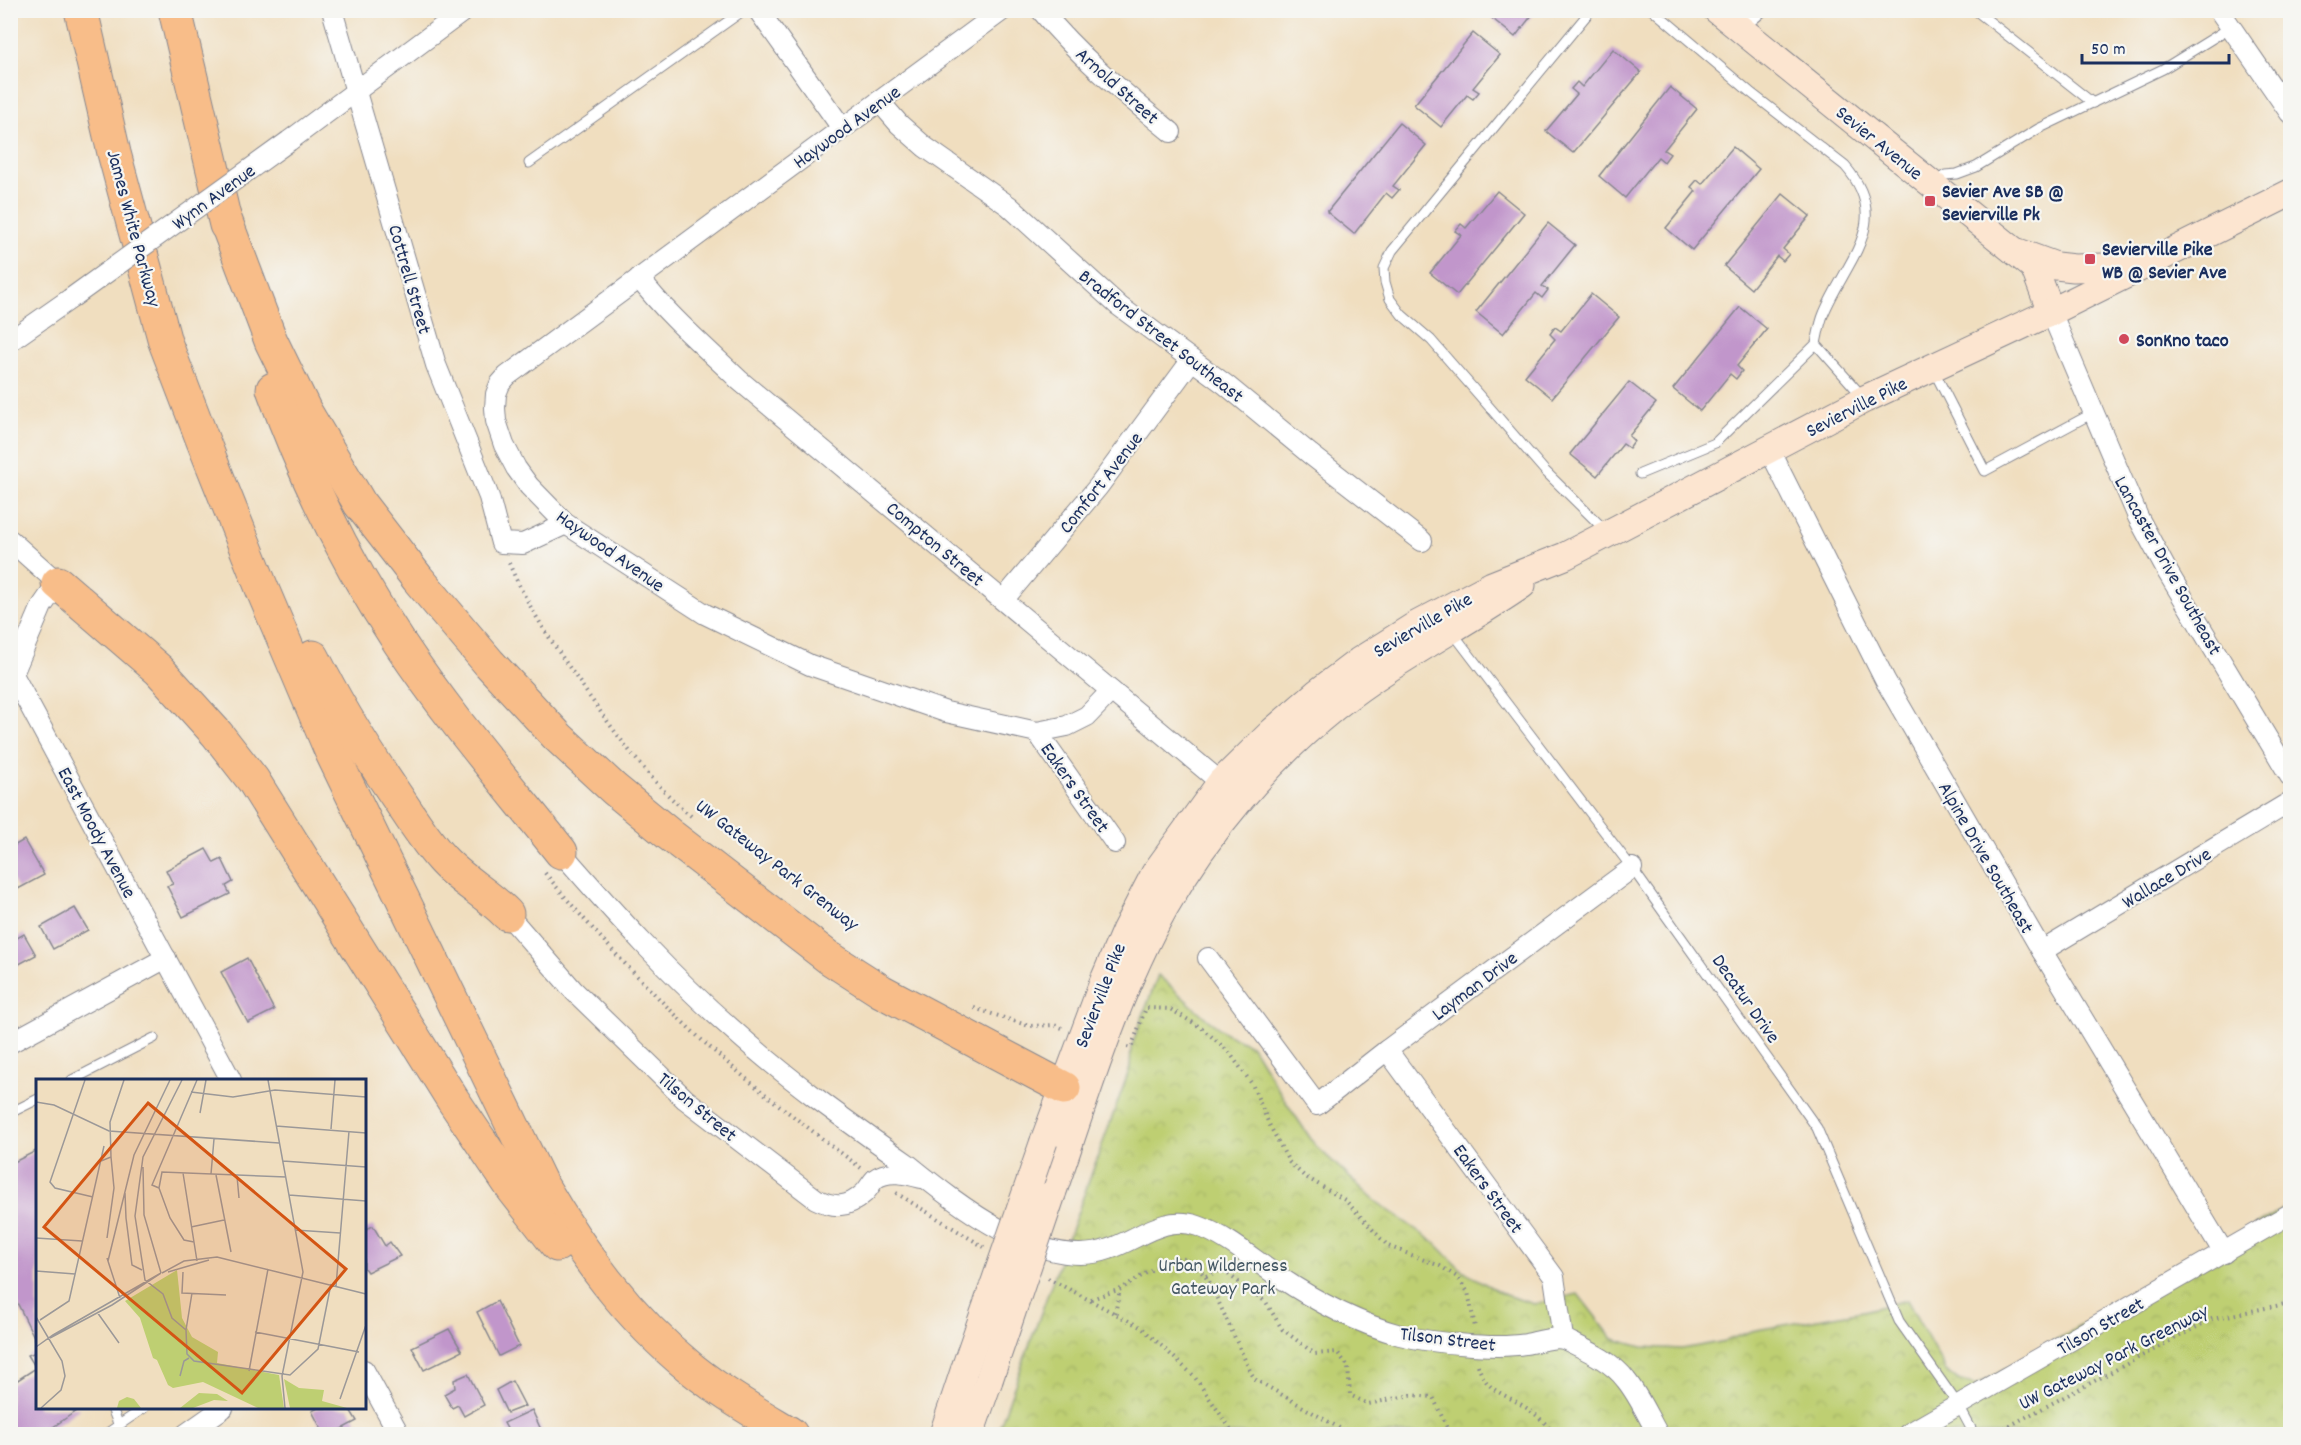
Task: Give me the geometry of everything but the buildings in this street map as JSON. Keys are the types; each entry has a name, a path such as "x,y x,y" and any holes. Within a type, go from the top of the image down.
{"highway":[{"name":"James White Parkway","path":"81,10 114,153 165,342 203,441"},
{"path":"175,10 251,330 282,414 334,531 361,582 400,644 438,697 561,852"},
{"path":"225,219 271,341 304,411 360,504 425,588 489,663 558,737 614,789 662,829 828,957 881,991 1075,1094"},
{"path":"203,441 351,727 411,818 441,858 491,898 507,914"},
{"path":"203,441 331,752 540,1182 572,1237 631,1312"},
{"path":"58,583 159,670 224,743 253,780 453,1100 508,1181 554,1242 586,1278 631,1312 693,1369 791,1434"}],"street":[{"name":"Cottrell Street","path":"332,10 436,365 489,497 501,543"},
{"name":"Wynn Avenue","path":"10,341 289,141 465,10"},
{"path":"758,10 843,128"},
{"name":"Haywood Avenue","path":"1003,10 507,376 500,384 496,394 496,421 504,445 516,468 529,486 566,524 705,614 810,665 946,712 1037,732 1067,726 1087,716 1111,691"},
{"name":"Arnold Street","path":"1041,10 1054,26 1113,82 1171,132"},
{"name":"Sevier Avenue","path":"1736,16 1935,186 2034,267 2051,312"},
{"path":"2225,19 2290,113"},
{"name":"Bradford Street Southeast","path":"879,101 899,124 925,147 1009,206 1119,306 1226,385 1422,541"},
{"name":"Sevierville Pike","path":"970,1434 1052,1194 1075,1094 1095,1037 1125,931 1155,873 1231,791 1273,731 1318,692 1359,661 1444,622 1492,585 1565,556 1770,451 1865,399 2051,312 2290,193"},
{"path":"2013,250 2055,266 2074,268 2143,266"},
{"name":"Compton Street","path":"639,278 651,295 739,380 1076,658 1111,691 1231,791"},
{"name":"Lancaster Drive Southeast","path":"2051,312 2134,509 2167,570 2290,776"},
{"name":"Comfort Avenue","path":"1004,599 1098,488 1191,361"},
{"name":"Alpine Drive Southeast","path":"1770,451 1885,680 2042,951 2224,1253"},
{"path":"501,543 523,544 566,524"},
{"path":"10,540 58,583"},
{"name":"East Moody Avenue","path":"58,583 38,614 12,671 230,1079"},
{"name":"Eakers Street","path":"1037,732 1115,843"},
{"name":"Wallace Drive","path":"2042,951 2290,802"},
{"name":"Tilson Street","path":"561,852 652,952 731,1029 799,1086 909,1165 923,1179 1000,1230 1026,1242 1070,1254 1089,1254 1110,1249 1158,1226 1180,1223 1197,1225 1235,1244 1278,1276 1340,1312 1401,1335 1476,1344 1518,1345 1563,1338"},
{"name":"Layman Drive","path":"1208,958 1317,1105 1632,868"},
{"name":"Tilson Street","path":"507,914 574,991 662,1077 739,1141 816,1199 833,1206 847,1205 863,1194 875,1179 897,1173 907,1173 923,1179"},
{"path":"10,1043 166,958"},
{"name":"Eakers Street","path":"1388,1050 1554,1277 1563,1338"},
{"name":"Sevierville Pike","path":"943,1434 1044,1142 1075,1094"},
{"path":"867,1136 877,1163 875,1179"},
{"name":"Tilson Street","path":"1908,1434 2290,1214"},
{"path":"1563,1338 1611,1365 1626,1380 1658,1434"},
{"path":"366,1374 399,1434"},
{"path":"186,1434 220,1409"}],"lane":[{"path":"529,163 744,10"},
{"path":"1591,10 1392,252 1384,268 1390,299 1402,315 1431,340 1545,471 1609,534"},
{"path":"1640,474 1715,443 1816,344 1823,314 1861,244 1867,225 1867,207 1862,192 1855,177 1845,166 1750,92 1653,10"},
{"path":"1975,10 2092,103"},
{"path":"1935,186 1945,175 1958,174 1976,167 2038,129 2163,69 2225,19"},
{"path":"1816,344 1865,399"},
{"path":"1932,368 1984,471 2093,412"},
{"name":"Decatur Drive","path":"1444,622 1632,868 1817,1128 1899,1321 1959,1406 1974,1434"},
{"path":"74,1079 154,1038"},
{"path":"10,1113 36,1100"},
{"path":"113,1409 118,1426"},
{"path":"106,1434 141,1409"}],"path":[{"name":"UW Gateway Park Grenway","path":"501,543 521,592 627,749 675,802 693,817"},
{"path":"971,1007 1029,1026 1054,1025 1131,1048 1146,1008 1170,1009 1202,1028 1229,1052 1252,1084 1269,1124 1289,1161 1304,1176 1345,1200 1388,1246 1440,1266 1457,1276 1468,1292 1474,1314 1475,1358 1482,1378 1496,1392 1522,1405 1544,1421 1554,1434"},
{"path":"1090,1299 1120,1289 1156,1266 1174,1259 1181,1258 1194,1263 1206,1276 1256,1380 1350,1434"},
{"path":"1206,1276 1219,1271 1225,1272 1266,1302 1282,1329 1315,1354 1336,1352 1348,1366 1350,1395 1368,1404 1411,1395 1433,1397 1450,1434"},
{"path":"1114,1313 1120,1289"},
{"name":"UW Gateway Park Greenway","path":"1987,1434 2007,1428 2212,1319 2290,1303"}],"green space":[{"name":"Urban Wilderness Gateway Park","path":"1158,975 1208,1020 1226,1033 1252,1046 1315,1145 1374,1200 1435,1243 1464,1272 1505,1295 1534,1304 1578,1294 1613,1339 1642,1347 1682,1349 1726,1341 1751,1331 1863,1311 1907,1300 1946,1371 1960,1381 1976,1386 2290,1205 2290,1434 997,1434 1130,1068 1131,1048"}],"place":[{"name":"Sevier Ave SB @ Sevierville Pk","path":"1930,201"},
{"name":"Sevierville Pike WB @ Sevier Ave","path":"2090,259"},
{"name":"SonKno taco","path":"2124,339"}]}
